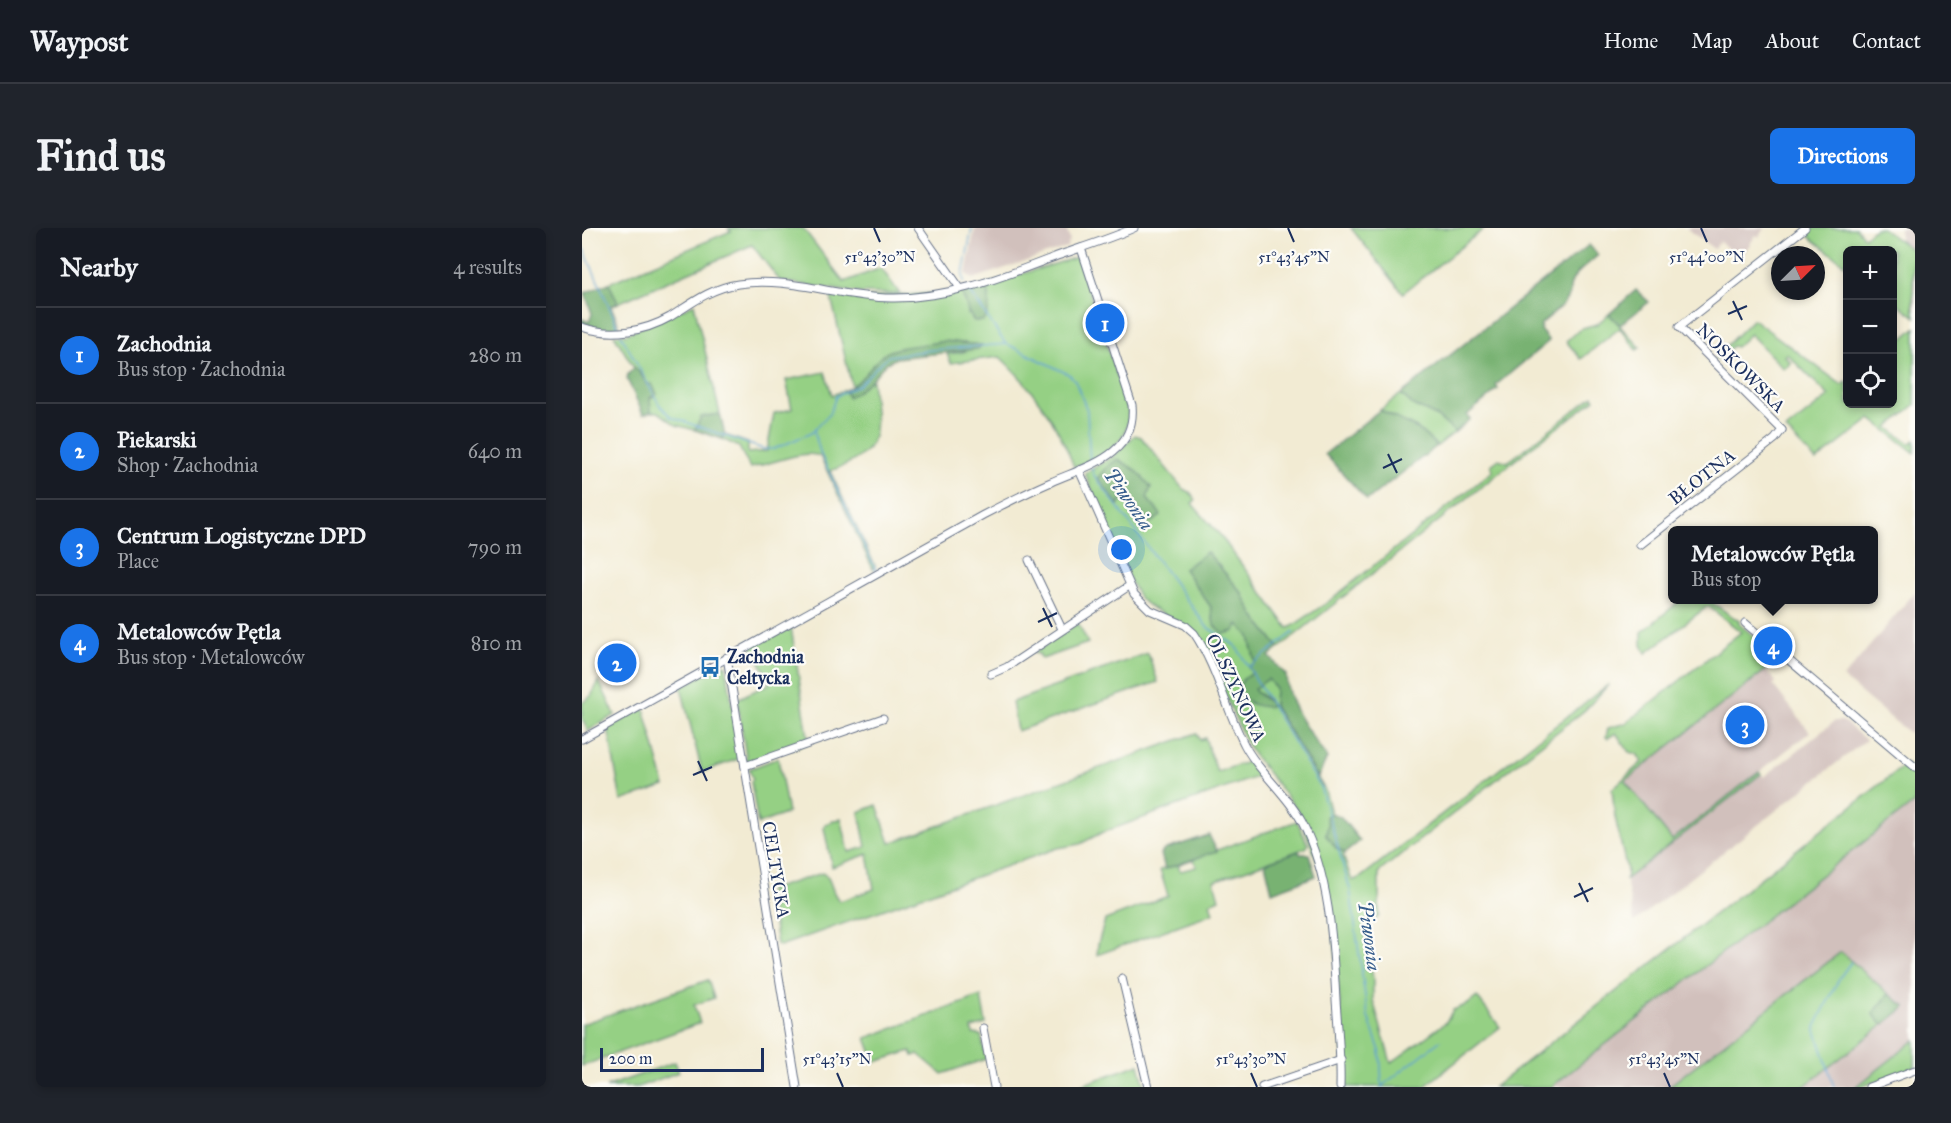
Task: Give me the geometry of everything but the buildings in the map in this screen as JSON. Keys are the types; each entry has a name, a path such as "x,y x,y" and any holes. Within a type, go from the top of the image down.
{"street":[{"path":"918,228 960,288"},
{"path":"582,327 613,332 644,328 663,321 710,292 740,284 783,283 893,298 923,296 1023,271 1134,228"},
{"name":"NOSKOWSKA","path":"1782,430 1679,327 1804,228"},
{"path":"582,739 1013,499 1091,466 1123,442 1131,428 1133,414 1129,394 1081,248"},
{"name":"BŁOTNA","path":"1640,545 1775,439 1782,430"},
{"name":"OLSZYNOWA","path":"1079,470 1129,586 1144,606 1156,614 1185,625 1194,633 1247,749 1302,823 1315,856 1325,895 1333,955 1341,1060 1340,1087"},
{"path":"1029,560 1062,629"},
{"path":"991,674 1007,667 1129,586"},
{"path":"1745,623 1915,766"},
{"name":"CELTYCKA","path":"727,657 797,1087"},
{"path":"745,766 883,718"},
{"path":"1122,978 1148,1087"},
{"path":"983,1028 994,1087"},
{"path":"1262,1087 1341,1060"},
{"path":"1869,1087 1915,1070"}],"shaded area":[{"path":"975,228 1066,228 1070,240 1067,247 973,279 966,274"},
{"path":"1686,228 1765,228 1759,237 1756,235 1739,260 1720,241 1714,249"},
{"path":"1900,228 1915,228 1915,314 1913,251 1900,241"},
{"path":"1915,592 1915,730 1909,733 1843,678"},
{"path":"1766,670 1776,682 1773,685 1810,732 1672,840 1625,781"},
{"path":"1835,721 1843,721 1866,740 1634,922 1626,879 1761,774 1764,777"},
{"path":"1915,802 1915,1040 1856,1087 1803,1087 1905,1007 1841,952 1668,1087 1551,1087"}],"green space":[{"path":"728,228 803,228 844,282 881,268 900,294 859,293 780,281 752,245 618,303 609,283 731,231"},
{"path":"1351,228 1485,228 1403,293"},
{"path":"1810,228 1856,228 1864,237 1875,228 1882,228 1913,251 1915,317 1897,303 1897,246 1843,246 1843,263 1805,232"},
{"path":"1589,245 1598,255 1575,276 1570,287 1570,294 1562,306 1541,324 1541,331 1549,341 1496,385 1498,389 1467,415 1470,419 1455,432 1436,416 1413,405 1401,394"},
{"path":"1078,257 1128,410 1125,432 1120,440 1104,454 1074,467 1053,422 1023,381 1000,357 951,363 947,354 963,352 981,345 944,341 883,355 852,387 830,293 860,298 960,291 966,299 968,314 981,286"},
{"path":"609,283 618,303 611,306 620,328 605,329 582,324 582,319 589,322 592,314 585,293"},
{"path":"981,286 989,292 988,312 983,321 974,321 960,291"},
{"path":"1636,290 1649,302 1620,325 1609,314"},
{"path":"694,304 720,414 701,417 695,430 676,425 658,412 651,412 647,384 634,368 614,335 626,334"},
{"path":"1609,314 1640,347 1637,350 1620,328 1581,359 1566,341 1582,328 1597,324"},
{"path":"1753,319 1843,384 1843,408 1897,408 1897,344 1915,328 1915,405 1888,427 1910,444 1915,440 1915,453 1871,419 1816,461 1786,430 1829,396 1787,354 1785,356 1791,363 1784,369 1750,334 1736,347 1732,346 1718,360 1715,357"},
{"path":"944,341 982,345 978,349 896,358 885,364 872,379 848,397 845,390 857,383 888,352 903,347"},
{"path":"634,368 647,384 652,384 657,394 650,398 651,412 643,414 627,379 628,374"},
{"path":"825,372 832,395 845,390 848,397 872,379 875,412 874,437 861,456 830,471 875,566 873,569 820,456 804,454 750,468 739,447 722,439 725,435 748,443 748,453 767,451 774,413 792,409 786,380"},
{"path":"1401,394 1413,405 1436,416 1455,432 1437,446 1418,429 1380,410"},
{"path":"1593,396 1595,399 1279,648 1254,616 1242,593 1207,552 1184,569 1211,607 1214,625 1224,634 1238,623 1249,636 1255,662 1249,669 1253,673 1242,680 1249,703 1258,705 1268,699 1256,692 1254,688 1268,678 1275,688 1274,706 1325,790 1331,813 1326,817 1328,824 1326,835 1336,848 1345,853 1343,856 1352,881 1361,877 1609,684 1585,710 1379,872 1379,916 1364,930 1373,978 1373,1000 1391,1063 1446,1022 1453,1010 1468,1004 1477,997 1500,1027 1424,1087 1343,1087 1344,1058 1336,955 1327,887 1298,811 1253,754 1245,740 1198,634 1140,599 1128,577 1085,473 1113,457 1135,435 1141,437 1183,489 1190,492 1196,500 1192,503 1194,506 1220,535 1288,628 1328,602 1493,471 1491,465 1499,459 1507,462","holes":["1137,471 1147,498 1154,507 1150,523 1124,497 1118,504"]},
{"path":"1380,410 1418,429 1437,446 1367,500 1325,454"},
{"path":"720,414 725,435 722,439 695,430 701,417"},
{"path":"1118,459 1137,471 1151,487 1147,498 1161,516 1150,523 1124,497 1118,505 1098,479 1107,467"},
{"path":"1207,552 1242,593 1254,616 1279,648 1269,656 1286,675 1290,697 1295,708 1327,758 1318,777 1274,706 1275,688 1268,679 1254,689 1272,706 1263,707 1254,704 1245,700 1239,693 1242,681 1252,673 1248,667 1255,662 1249,636 1238,624 1235,631 1223,634 1214,625 1211,607 1184,569"},
{"path":"1676,604 1714,604 1739,621 1739,624 1781,658 1625,781 1672,840 1759,772 1761,774 1626,879 1627,871 1615,817 1612,789 1642,762 1637,754 1629,752 1616,733 1606,737 1608,728 1626,723 1741,632 1708,606 1646,653 1642,645 1642,632"},
{"path":"1078,623 1088,643 1042,659 1039,654 1034,653"},
{"path":"791,627 809,743 747,763 737,699 769,684 768,676 751,647"},
{"path":"1148,653 1158,682 1017,731 1012,702"},
{"path":"722,664 726,666 741,758 702,772 681,687"},
{"path":"599,681 615,715 588,731 582,718 582,703 591,696"},
{"path":"644,708 665,786 621,801 608,728"},
{"path":"1197,733 1200,740 1205,738 1217,772 1250,761 1262,775 1101,833 1080,844 1058,848 780,946 777,945 769,890 822,873 828,878 840,901 874,889 868,854 832,867 825,824 841,818 849,852 866,847 859,812 877,805 890,843"},
{"path":"778,758 788,813 758,824 751,782 753,779 749,769"},
{"path":"1906,764 1915,772 1915,802 1551,1087 1494,1087"},
{"path":"1331,813 1341,817 1360,841 1345,853 1336,848 1326,835 1328,824 1326,817"},
{"path":"1297,821 1308,845 1306,848 1214,881 1219,899 1210,903 1213,913 1097,955 1105,920 1168,896 1160,870 1179,864 1181,871 1196,867 1192,859"},
{"path":"1209,835 1217,851 1165,869 1161,854 1164,850"},
{"path":"1299,851 1300,854 1309,854 1316,876 1272,892 1265,863"},
{"path":"1841,952 1889,994 1873,1014 1883,1025 1803,1087 1668,1087"},
{"path":"708,980 714,998 694,1005 700,1023 582,1066 582,1024"},
{"path":"1889,994 1906,1007 1883,1025 1873,1014"},
{"path":"981,996 986,1024 972,1028 973,1034 981,1035 986,1059 942,1074 918,1054 913,1056 911,1051 875,1062 866,1038"},
{"path":"1915,1040 1915,1067 1856,1087"},
{"path":"675,1062 679,1072 638,1087 606,1087"},
{"path":"1139,1064 1145,1087 1083,1087 1082,1085"}],"waterway":[{"path":"964,283 963,274 972,228"},
{"name":"Piwonia","path":"582,245 619,329"},
{"path":"969,290 1005,343"},
{"name":"Piwonia","path":"621,335 659,404 671,417 763,449 774,449 811,433 830,413 836,396 859,385 889,356 1007,344 1070,375 1075,381 1087,410 1090,462"},
{"path":"814,431 821,455 876,570"},
{"name":"Piwonia","path":"1091,467 1094,475 1207,627 1236,646 1320,786 1350,889 1368,1017 1380,1051 1382,1087"},
{"path":"1250,666 1294,632"},
{"path":"1834,1087 1815,1027 1840,977 1851,962"},
{"path":"1382,1086 1441,1040"}],"place":[{"name":"Zachodnia","path":"1105,323"},
{"name":"Metalowców Pętla","path":"1773,646"},
{"name":"Piekarski","path":"617,663"},
{"name":"Zachodnia Celtycka","path":"710,667"},
{"name":"Centrum Logistyczne DPD","path":"1745,725"}]}
